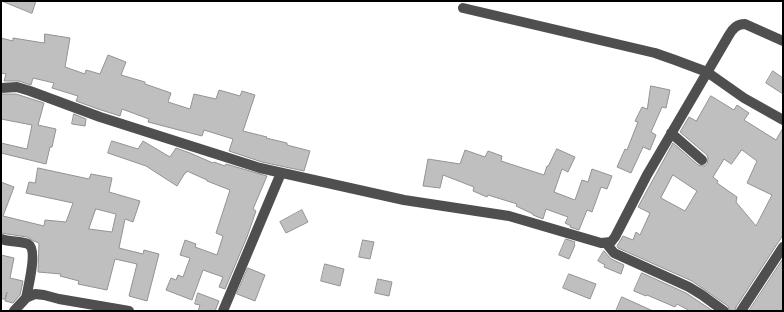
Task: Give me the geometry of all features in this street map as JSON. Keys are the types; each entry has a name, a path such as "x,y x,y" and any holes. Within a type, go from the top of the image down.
{"street":[{"path":"463,8 655,53 676,60 707,72 744,98 783,120"},
{"path":"1,88 17,87 30,91 100,117 260,168 404,200 509,216 594,242 606,243 611,242 615,237 647,175 728,34 735,26 740,24 750,26 783,41"},
{"path":"671,133 702,160"},
{"path":"223,311 281,173"},
{"path":"1,239 9,242 20,242 27,244 33,249 32,266 26,298"},
{"path":"606,243 614,253 689,287 724,311"},
{"path":"741,311 783,248"},
{"path":"14,311 26,298 35,294 129,311"}],"building":[{"path":"2,1 36,1 32,13"},
{"path":"45,34 70,38 65,67 85,74 86,70 100,74 108,55 126,62 121,75 145,82 145,84 171,93 168,102 190,109 194,94 216,99 219,90 240,96 242,91 255,95 243,131 310,151 304,171 262,162 229,151 233,139 204,130 202,136 148,122 149,119 122,109 120,116 98,109 76,101 78,96 52,88 54,83 33,78 31,85 19,81 4,81 6,74 1,73 1,38 13,41 13,38 44,43"},
{"path":"773,71 783,78 783,94 766,83"},
{"path":"651,86 670,90 666,108 662,107 651,132 656,135 650,150 643,147 631,173 617,167 625,149 627,150 638,122 635,121 642,107 647,109"},
{"path":"2,94 16,94 44,103 38,125 56,129 46,164 1,153 1,143 27,149 32,125 1,119"},
{"path":"711,96 734,110 737,105 749,113 744,120 776,140 783,128 783,235 736,307 735,311 730,311 728,306 692,281 618,248 617,246 623,236 633,240 636,232 640,235 650,213 638,207 673,143 698,165 704,166 707,164 707,155 680,132 689,117 696,121","holes":["742,150 757,161 747,183 772,195 756,226 736,202 737,197 717,183 718,181 713,177 724,159 731,164","673,175 697,191 685,211 661,198"]},
{"path":"74,114 86,119 85,126 72,124"},
{"path":"112,141 138,149 143,141 170,157 176,148 213,163 214,162 225,166 226,164 267,176 253,209 256,211 247,237 225,289 219,287 223,277 203,270 192,300 166,290 171,278 176,280 178,275 183,277 190,258 180,255 185,240 196,244 195,247 217,255 223,236 216,233 230,190 187,171 177,186 146,166 108,153"},
{"path":"557,149 575,157 568,172 562,169 554,192 575,200 582,180 588,182 592,169 612,176 607,189 601,187 592,212 587,210 579,230 570,227 571,226 565,223 568,217 546,209 543,219 516,206 517,204 488,195 487,197 473,191 474,187 443,175 440,188 423,186 428,159 460,164 465,150 485,157 488,151 502,156 501,161 544,175 547,166"},
{"path":"38,168 89,179 91,174 112,178 109,192 140,201 133,222 125,219 119,248 143,254 144,250 159,254 147,301 129,296 137,264 115,259 107,290 78,284 79,281 60,276 61,274 38,272 39,243 27,237 1,233 1,182 14,187 3,216 44,226 45,220 66,222 73,203 26,193 29,182 35,183","holes":["96,209 116,214 112,232 89,229"]},
{"path":"302,210 308,222 286,233 280,222"},
{"path":"566,239 575,242 569,259 559,255"},
{"path":"363,240 374,242 370,259 359,257"},
{"path":"604,251 611,259 624,265 621,274 604,267 605,265 598,261"},
{"path":"1,255 14,258 10,278 23,281 20,295 13,303 5,301 7,292 5,299 1,299"},
{"path":"783,259 783,311 749,311"},
{"path":"325,264 344,269 340,286 321,281"},
{"path":"248,268 265,275 255,301 237,294"},
{"path":"642,273 686,293 713,311 690,311 677,304 675,307 634,291"},
{"path":"569,274 596,284 590,299 563,288"},
{"path":"378,279 392,282 389,296 375,293"},
{"path":"198,293 219,301 215,311 198,311 200,305 195,304"},
{"path":"622,297 653,311 616,311"}]}
